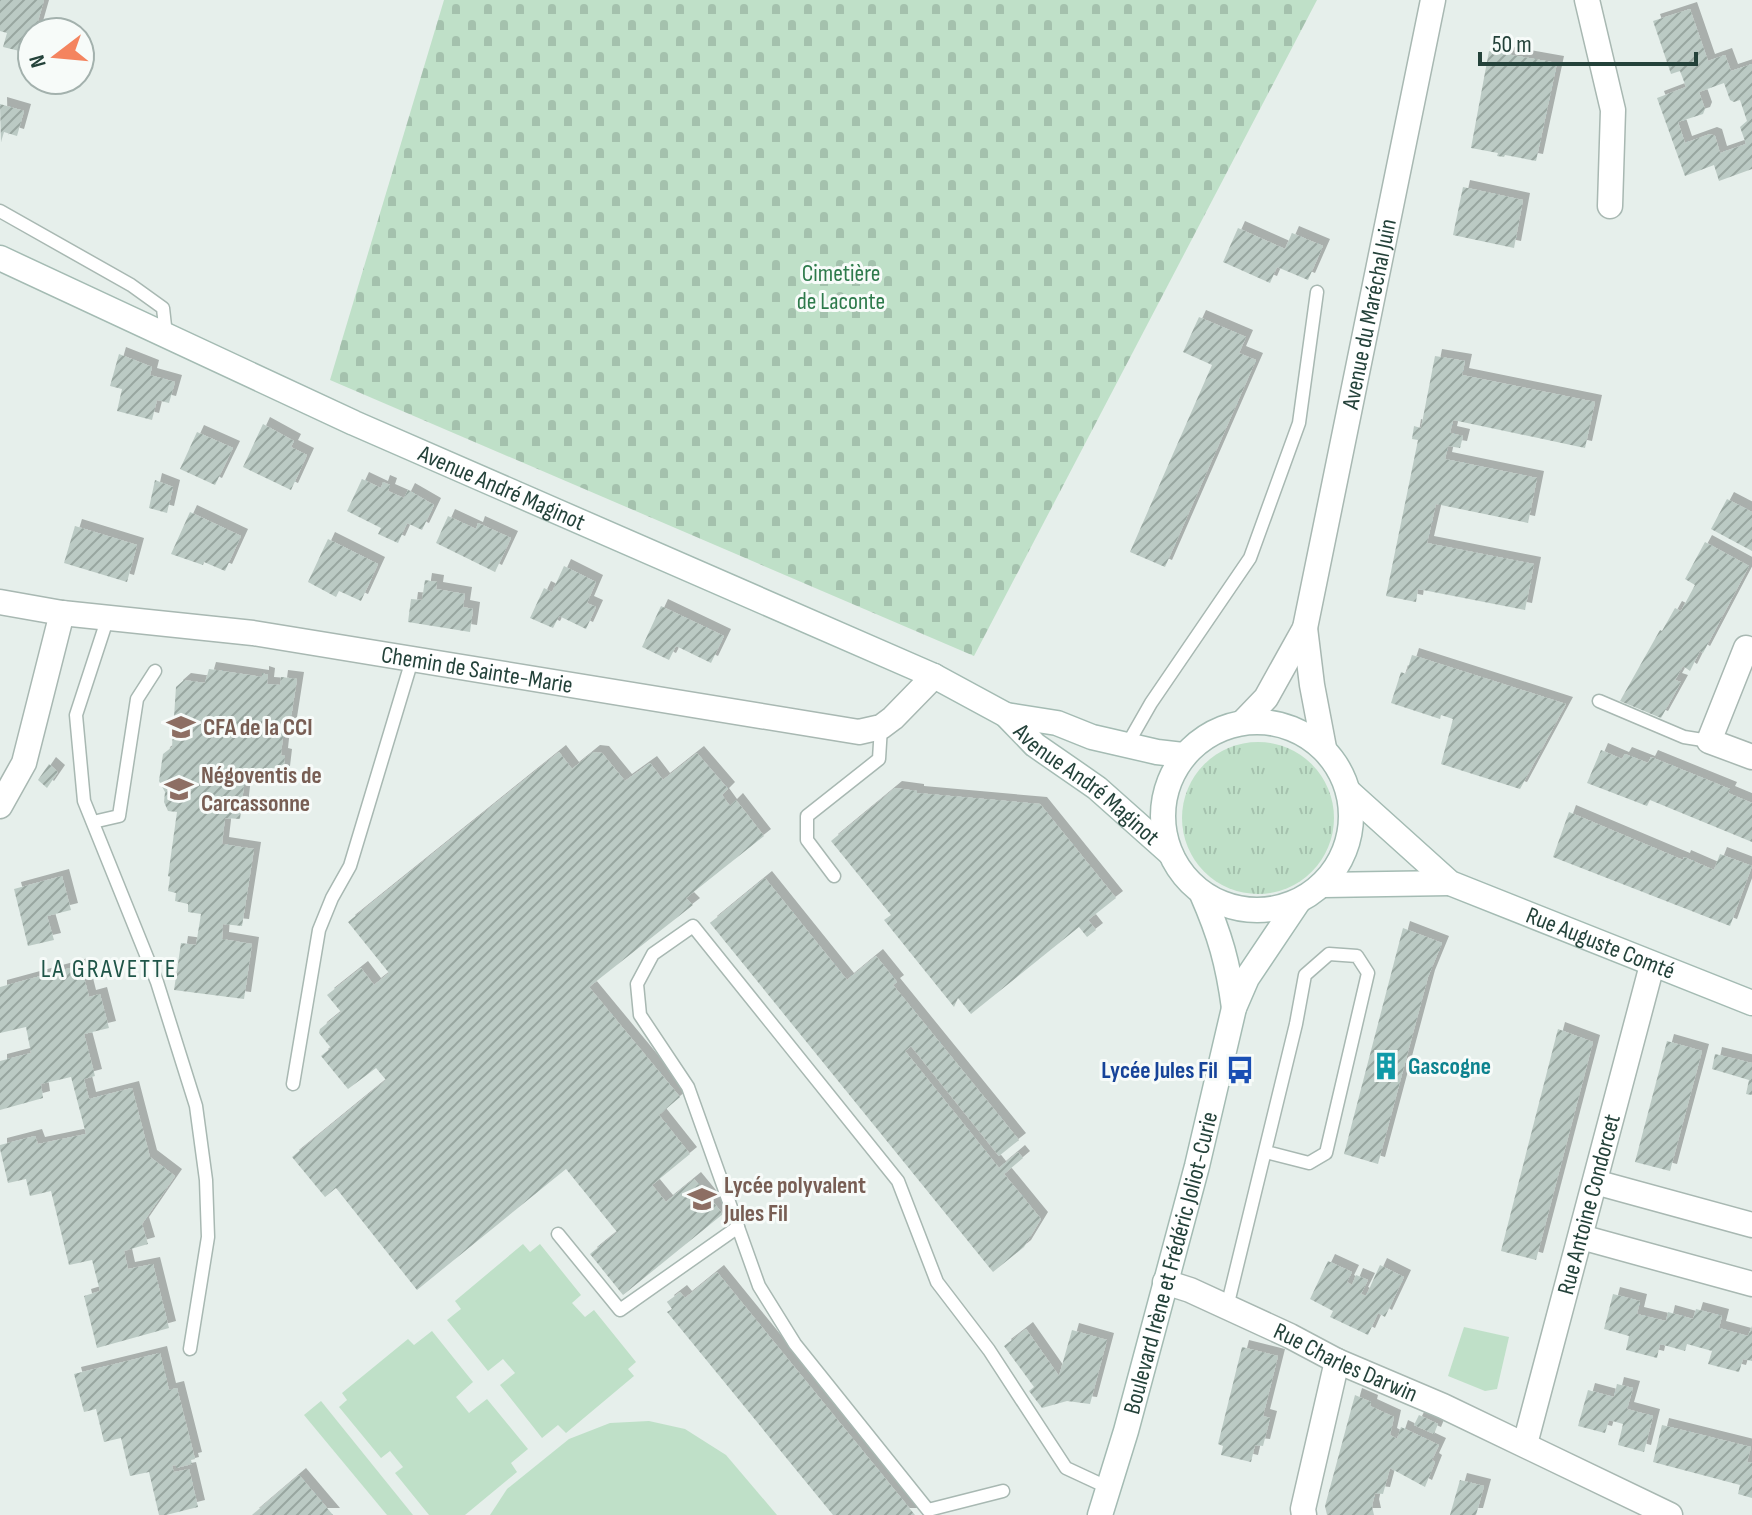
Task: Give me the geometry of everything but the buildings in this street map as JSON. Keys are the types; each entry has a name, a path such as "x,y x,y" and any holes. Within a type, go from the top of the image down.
{"street":[{"name":"Avenue du Maréchal Juin","path":"1243,722 1266,698 1305,628 1433,0"},
{"path":"1587,0 1613,110 1610,206"},
{"name":"Avenue André Maginot","path":"0,258 354,423 934,676 1006,715 1035,745 1097,788 1170,853"},
{"name":"Chemin de Sainte-Marie","path":"0,602 62,613 253,633 859,732 881,727"},
{"path":"0,806 24,763 62,613"},
{"name":"Avenue du Maréchal Juin","path":"1305,628 1324,748"},
{"path":"1746,648 1709,741 1752,757"},
{"path":"881,727 934,676"},
{"name":"Avenue André Maginot","path":"1006,715 1057,723 1092,737 1183,755"},
{"path":"1243,722 1287,725 1324,748 1340,769 1349,792 1352,826 1343,858 1323,885 1298,902 1266,911 1232,908 1202,894 1183,876 1170,853 1162,819 1167,785 1183,755 1210,733 1243,722"},
{"name":"Rue Auguste Comté","path":"1349,792 1450,883 1752,1003"},
{"name":"Rue Auguste Comté","path":"1323,885 1450,883"},
{"name":"Boulevard Irène et Frédéric Joliot-Curie","path":"1202,894 1220,935 1234,1008"},
{"name":"Boulevard Irène et Frédéric Joliot-Curie","path":"1100,1515 1197,1166 1234,1008 1247,978 1298,902"},
{"name":"Rue Antoine Condorcet","path":"1525,1444 1652,965"},
{"path":"1595,1182 1752,1225"},
{"path":"1581,1237 1752,1284"},
{"name":"Rue Charles Darwin","path":"1165,1282 1190,1290 1337,1361 1400,1386 1670,1515"},
{"path":"1304,1515 1337,1361"}],"lane":[{"path":"0,211 131,285 163,308 166,335"},
{"path":"1127,745 1151,703 1250,558 1299,423 1317,292"},
{"path":"108,617 76,715 84,801 157,982 196,1106 206,1180 208,1237 190,1349"},
{"path":"293,1084 319,930 350,866 412,660"},
{"path":"93,822 119,816 137,699 155,671"},
{"path":"1599,701 1684,737 1709,741"},
{"path":"834,876 807,840 807,816 879,759 881,727"},
{"path":"1003,1491 928,1510 795,1344 759,1286 688,1087 640,1015 637,984 653,954 693,926 898,1181 937,1282 989,1350 1066,1468 1109,1488"},
{"path":"1227,1307 1266,1152 1305,975 1329,954 1357,956 1368,973 1326,1153 1309,1163 1266,1152"},
{"path":"558,1234 620,1310 738,1227"}],"green space":[{"name":"Cimetière de Laconte","path":"444,0 1317,0 974,656 330,380"},
{"path":"1258,742 1287,748 1312,764 1328,789 1334,818 1328,847 1312,872 1287,888 1258,894 1229,888 1204,872 1188,847 1182,818 1188,789 1204,764 1229,748"},
{"path":"523,1244 530,1252 540,1244 581,1295 572,1303 585,1317 594,1310 636,1362 628,1369 634,1376 566,1433 558,1425 542,1438 500,1385 515,1373 503,1359 488,1371 447,1320 461,1309 455,1301"},
{"path":"1464,1327 1509,1337 1497,1389 1485,1391 1448,1376"},
{"path":"432,1331 473,1382 456,1397 469,1413 487,1399 528,1449 511,1463 517,1472 465,1515 429,1515 395,1473 403,1467 390,1451 381,1458 339,1407 347,1400 342,1393 408,1339 414,1345"},
{"path":"321,1401 413,1515 387,1515 304,1415"},
{"path":"649,1421 685,1429 726,1455 777,1515 490,1515 507,1489 569,1439 610,1423"}],"place":[{"name":"CFA de la CCI","path":"181,727"},
{"name":"Négoventis de Carcassonne","path":"179,789"},
{"name":"Gascogne","path":"1386,1066"},
{"name":"Lycée Jules Fil","path":"1240,1070"},
{"name":"Lycée polyvalent Jules Fil","path":"702,1199"}],"district":[{"name":"LA GRAVETTE","path":"109,969"}]}
